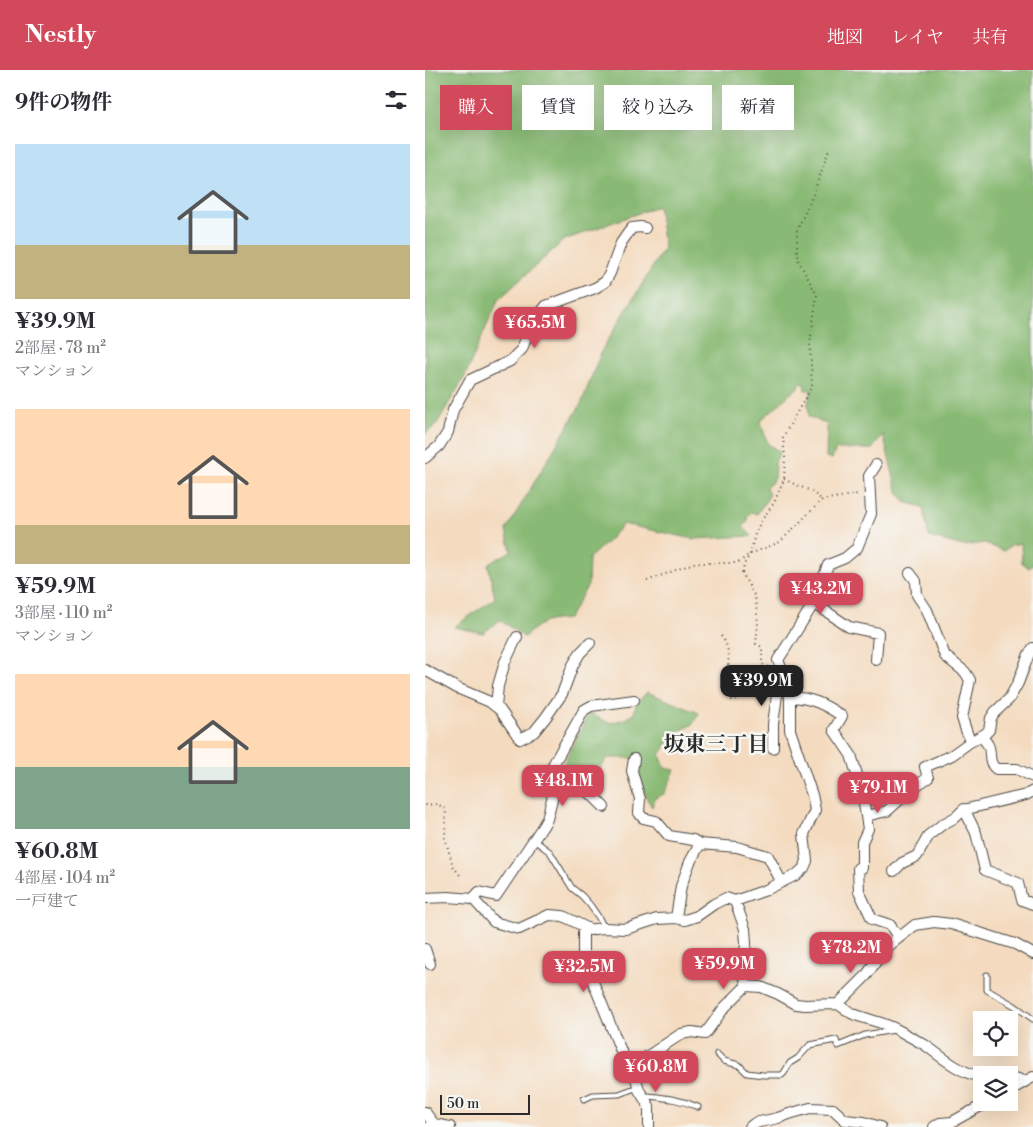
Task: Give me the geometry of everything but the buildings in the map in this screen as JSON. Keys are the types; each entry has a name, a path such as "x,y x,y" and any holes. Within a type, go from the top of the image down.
{"street":[{"path":"425,458 439,446 448,432 453,410 470,380 510,361 522,349 530,327 546,306 595,288 605,282 621,243 628,232 632,228 645,228"},
{"path":"649,1127 649,1106 638,1087 633,1066 623,1056 583,957 583,933 585,930 604,928 626,929 657,919 676,918 685,920 697,916 726,898 735,901 766,890 796,874 803,868 807,861 804,834 815,810 808,782 790,730 788,692 778,660 814,603 828,565 845,558 857,548 871,514 869,476 876,464"},
{"path":"910,573 916,581 917,595 935,627 945,656 965,672 970,680 962,718 975,740"},
{"path":"814,603 849,627 878,633 876,660"},
{"path":"496,706 498,686 505,662 517,637"},
{"path":"425,670 457,688 496,706 520,739 534,732 546,718 562,694 573,665 580,653 590,643"},
{"path":"866,816 887,811 911,788 928,778 925,767 952,755 989,730 991,718 1009,699 1033,648"},
{"path":"773,748 773,724 779,692 788,692 824,704 842,716 834,730 851,755 862,792 868,830 862,842 862,868 858,868 859,891 872,919 890,925 899,938"},
{"path":"473,899 479,892 496,896 547,819 553,795 553,765 584,710 591,706 634,700"},
{"path":"975,740 986,741 989,745 991,763 995,769 1017,769 1033,776"},
{"path":"634,759 632,771 641,799 639,813 643,818 656,821 669,836 693,840 700,844 737,847 767,856 781,882"},
{"path":"553,776 573,783 590,793 604,807"},
{"path":"894,872 901,863 917,856 929,835 956,817 964,809 1026,795 1033,791"},
{"path":"964,809 976,832 985,870 1018,884 1022,900 1033,904"},
{"path":"676,918 681,886 690,862 700,844"},
{"path":"425,898 473,899 494,922 519,929 549,915 563,916 591,930"},
{"path":"735,901 745,929 744,969 746,986"},
{"path":"838,1004 866,976 881,954 915,925 935,922 951,924 1015,944 1033,954"},
{"path":"425,949 430,964"},
{"path":"746,986 761,988 778,994 796,1004 838,1004 852,1013 870,1020 883,1022 897,1029 953,1065 973,1075"},
{"path":"633,1066 681,1034 692,1032 705,1034 725,1008 746,986"},
{"path":"1018,1086 1029,1079"},
{"path":"749,1127 755,1123 810,1108 833,1109 845,1120 864,1122 880,1127"},
{"path":"934,1127 940,1123 952,1122 973,1110"},
{"path":"425,1112 431,1126 450,1127"}],"lane":[{"path":"533,840 549,852 572,888 590,905 604,928"},
{"path":"987,975 987,990 1033,1019"},
{"path":"717,1054 724,1061 739,1065 747,1073 782,1075 790,1063 798,1058 810,1045 836,1040 838,1046 865,1035 897,1029"},
{"path":"585,1099 593,1095 619,1094 638,1087"},
{"path":"644,1098 648,1096 673,1098 698,1107"}],"path":[{"path":"784,675 762,664 762,647 756,644 758,623 755,597 742,573 758,528 774,503 784,479 785,457 783,437 811,386 810,344 817,295 797,258 797,230 813,195 829,150"},
{"path":"784,479 811,491 822,500"},
{"path":"647,581 694,563 738,563 750,554 780,542 822,500 870,492"},
{"path":"721,636 725,641 729,664 724,688 731,693 731,700 735,701 765,666"},
{"path":"425,805 434,804 442,806 446,810 445,838 453,866 462,878"}],"green space":[{"path":"425,70 1033,70 1033,565 1029,568 1022,563 1021,543 1011,545 1004,551 984,543 963,546 929,537 923,507 905,502 897,490 883,435 872,449 836,449 832,459 826,457 827,424 809,417 808,402 812,390 805,390 804,383 800,384 798,388 760,421 768,444 780,452 776,460 774,478 770,485 766,487 769,496 757,514 751,512 747,517 748,521 743,527 752,536 694,539 623,524 589,558 588,585 568,619 544,623 524,637 500,620 483,633 454,627 495,598 488,564 511,551 506,530 581,404 602,350 664,248 658,206 564,240 498,300 465,376 436,425 425,434"},
{"path":"647,692 699,713 692,725 675,733 660,755 665,768 675,770 664,794 655,798 652,807 637,772 637,758 607,758 590,787 559,773 589,713 609,723 622,720 634,714 636,704"}],"district":[{"name":"坂東三丁目","path":"716,745"}]}
